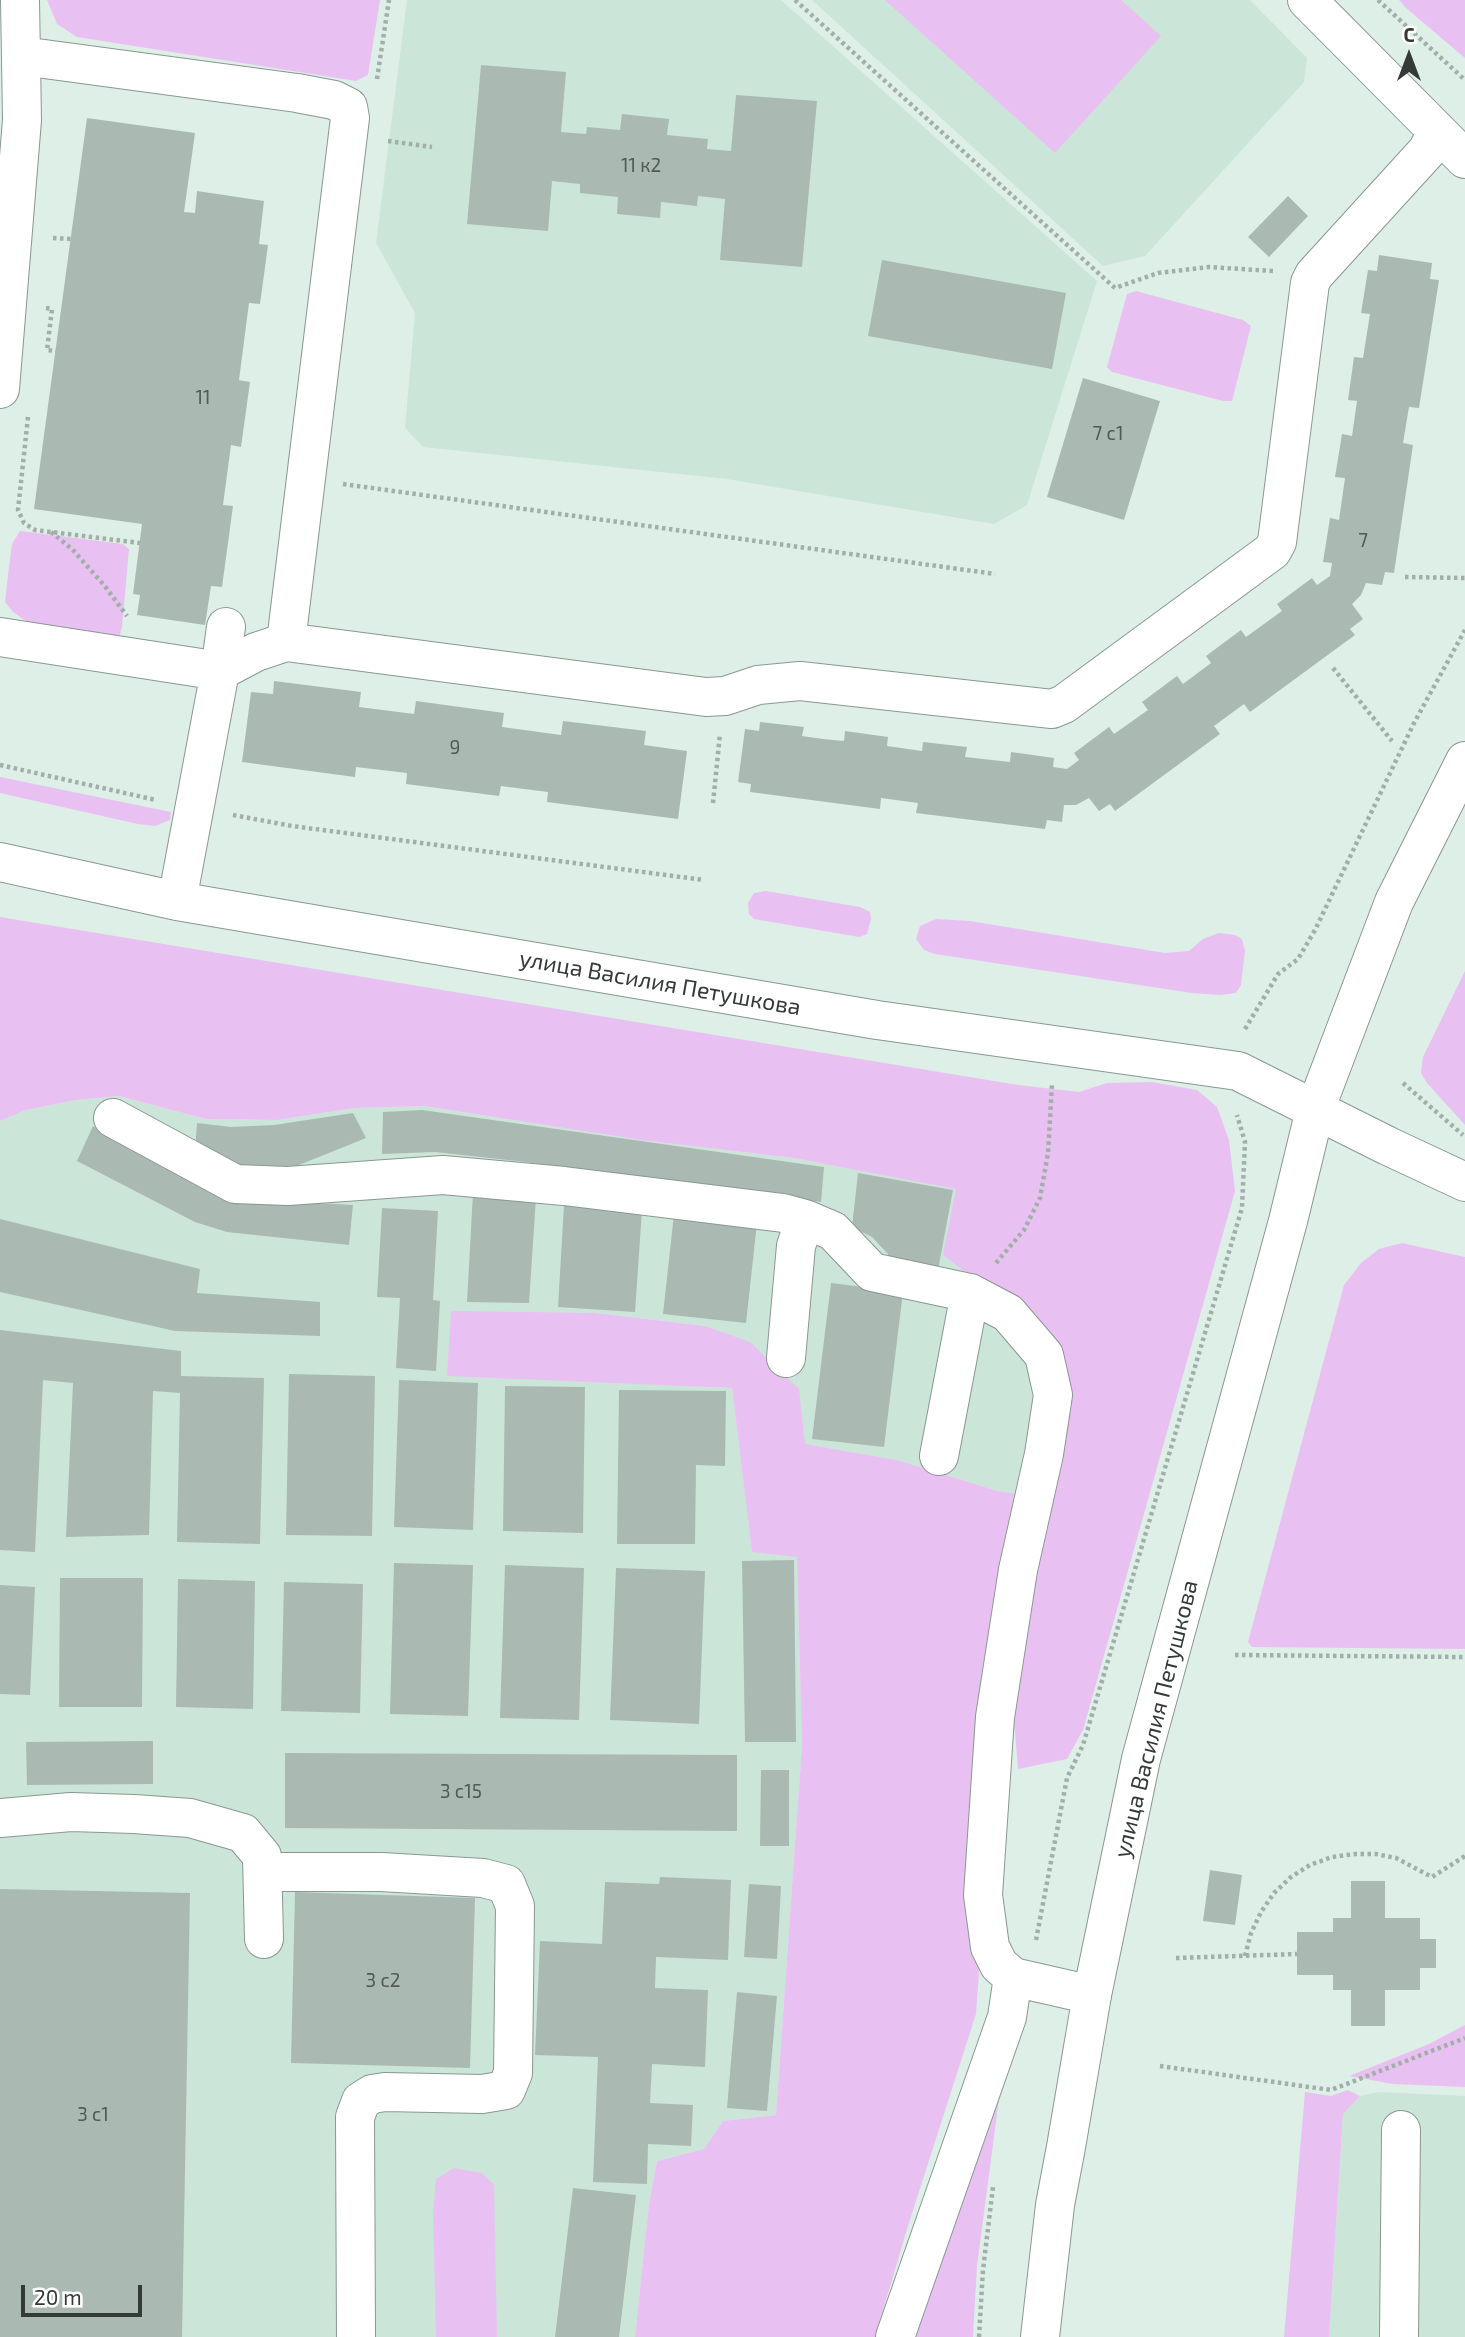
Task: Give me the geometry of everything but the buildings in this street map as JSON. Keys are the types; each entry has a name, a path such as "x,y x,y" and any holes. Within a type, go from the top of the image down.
{"street":[{"path":"0,389 9,171 22,120 20,0"},
{"path":"1307,0 1465,159"},
{"path":"22,56 297,93 334,100 348,107 348,137 286,642"},
{"path":"0,637 220,671 256,652 286,642 706,697 725,696 758,685 800,681 1052,709 1064,704 1272,551 1277,542 1310,284 1314,275 1427,151 1437,132"},
{"path":"177,901 226,627"},
{"name":"улица Василия Петушкова","path":"1040,2337 1055,2206 1092,1995 1141,1759 1288,1221 1315,1110 1394,902 1465,761"},
{"name":"улица Василия Петушкова","path":"0,862 177,901 877,1020 1238,1071 1315,1110"},
{"path":"1315,1110 1465,1182"},
{"path":"113,1118 234,1184 288,1186 443,1175 592,1189 783,1213 833,1231 872,1272 962,1291 1008,1313 1044,1355 1053,1395 1044,1454 1018,1570 995,1717 983,1895 990,1947 999,1965 1020,1979 1092,1995"},
{"path":"786,1358 796,1246 805,1219"},
{"path":"939,1456 962,1291"},
{"path":"0,1818 71,1812 190,1818 243,1833 262,1856 264,1939"},
{"path":"263,1872 381,1872 483,1878 506,1884 515,1906 513,2073 506,2090 482,2094 385,2092 372,2094 361,2101 355,2118 356,2337"},
{"path":"895,2337 1020,1979"},
{"path":"1399,2337 1401,2130"}],"path":[{"path":"348,107 376,85 389,0"},
{"path":"795,0 1115,288 1158,273 1209,267 1314,275"},
{"path":"1378,0 1465,80"},
{"path":"388,141 432,148"},
{"path":"45,237 71,239"},
{"path":"38,307 52,309 47,351 56,351"},
{"path":"28,415 18,510 24,523 35,530 140,543"},
{"path":"306,479 996,575"},
{"path":"50,531 96,576 132,620"},
{"path":"1405,576 1465,578"},
{"path":"1245,1029 1278,974 1298,959 1315,930 1414,723 1465,630"},
{"path":"1332,668 1392,741"},
{"path":"713,803 725,696"},
{"path":"0,765 195,808 292,825 704,880"},
{"path":"1403,1083 1465,1137"},
{"path":"962,1291 993,1265 1024,1230 1031,1218 1040,1198 1047,1165 1051,1097"},
{"path":"1020,1979 1068,1778 1083,1745 1242,1208 1245,1142 1240,1120 1232,1107"},
{"path":"1235,1655 1465,1657"},
{"path":"1245,1956 1251,1933 1274,1893 1291,1877 1310,1865 1332,1857 1376,1854 1396,1858 1432,1877 1465,1856"},
{"path":"1176,1958 1297,1954"},
{"path":"1160,2066 1331,2090 1465,2038"},
{"path":"979,2337 983,2270 994,2174"}],"shaded area":[{"path":"47,0 380,0 368,75 356,81 77,37 57,24"},
{"path":"407,0 781,0 1097,281 1027,505 994,524 727,479 423,447 405,428 415,313 376,243"},
{"path":"812,0 1250,0 1307,58 1304,82 1145,256 1103,266"},
{"path":"885,0 1121,0 1161,36 1055,153"},
{"path":"1399,0 1465,0 1465,58 1406,8"},
{"path":"1136,291 1243,320 1251,326 1232,401 1223,401 1112,372 1107,367 1127,294"},
{"path":"20,531 123,544 129,549 119,638 29,623 13,612 5,602 12,544"},
{"path":"0,777 171,812 170,820 155,826 138,824 0,793"},
{"path":"766,891 860,907 870,912 867,934 859,937 754,919 749,914 748,903 754,893"},
{"path":"0,917 1018,1085 1079,1092 1107,1083 1152,1082 1197,1090 1217,1107 1229,1140 1235,1191 1083,1730 1067,1759 1018,1769 1015,1731 992,1626 968,1910 979,1972 976,2014 875,2337 635,2337 649,2204 657,2161 704,2149 723,2121 776,2115 802,1745 797,1557 752,1552 732,1388 447,1376 451,1311 596,1313 705,1326 750,1342 799,1389 805,1444 897,1460 998,1491 1034,1497 1059,1445 1017,1296 964,1271 943,1255 956,1189 794,1158 641,1140 424,1106 355,1108 277,1120 206,1119 119,1096 76,1100 26,1110 0,1121"},
{"path":"936,919 970,921 1165,953 1189,951 1203,939 1219,933 1235,935 1242,939 1245,951 1241,985 1236,993 1192,993 935,954 924,950 916,939 920,926"},
{"path":"1465,971 1465,1125 1421,1073 1423,1057"},
{"path":"119,1096 206,1119 277,1120 355,1108 424,1106 641,1140 794,1158 956,1188 1017,1296 1052,1340 1034,1497 998,1491 897,1460 804,1444 705,1326 596,1313 701,1387 732,1388 752,1551 797,1556 802,1745 776,2115 723,2121 704,2149 657,2161 649,2204 635,2337 0,2337 0,1121 26,1110 76,1100"},
{"path":"1402,1243 1465,1257 1465,1649 1252,1647 1248,1642 1344,1285 1361,1263 1379,1249"},
{"path":"1465,2025 1465,2087 1393,2084 1349,2076 1429,2044"},
{"path":"1007,2038 977,2266 973,2337 906,2337"},
{"path":"1348,2090 1360,2096 1343,2114 1329,2337 1284,2337 1305,2092 1331,2096"},
{"path":"1379,2092 1465,2096 1465,2337 1329,2337 1343,2114 1360,2096"},
{"path":"454,2168 482,2173 494,2185 497,2337 436,2337 433,2213 436,2179"}]}
